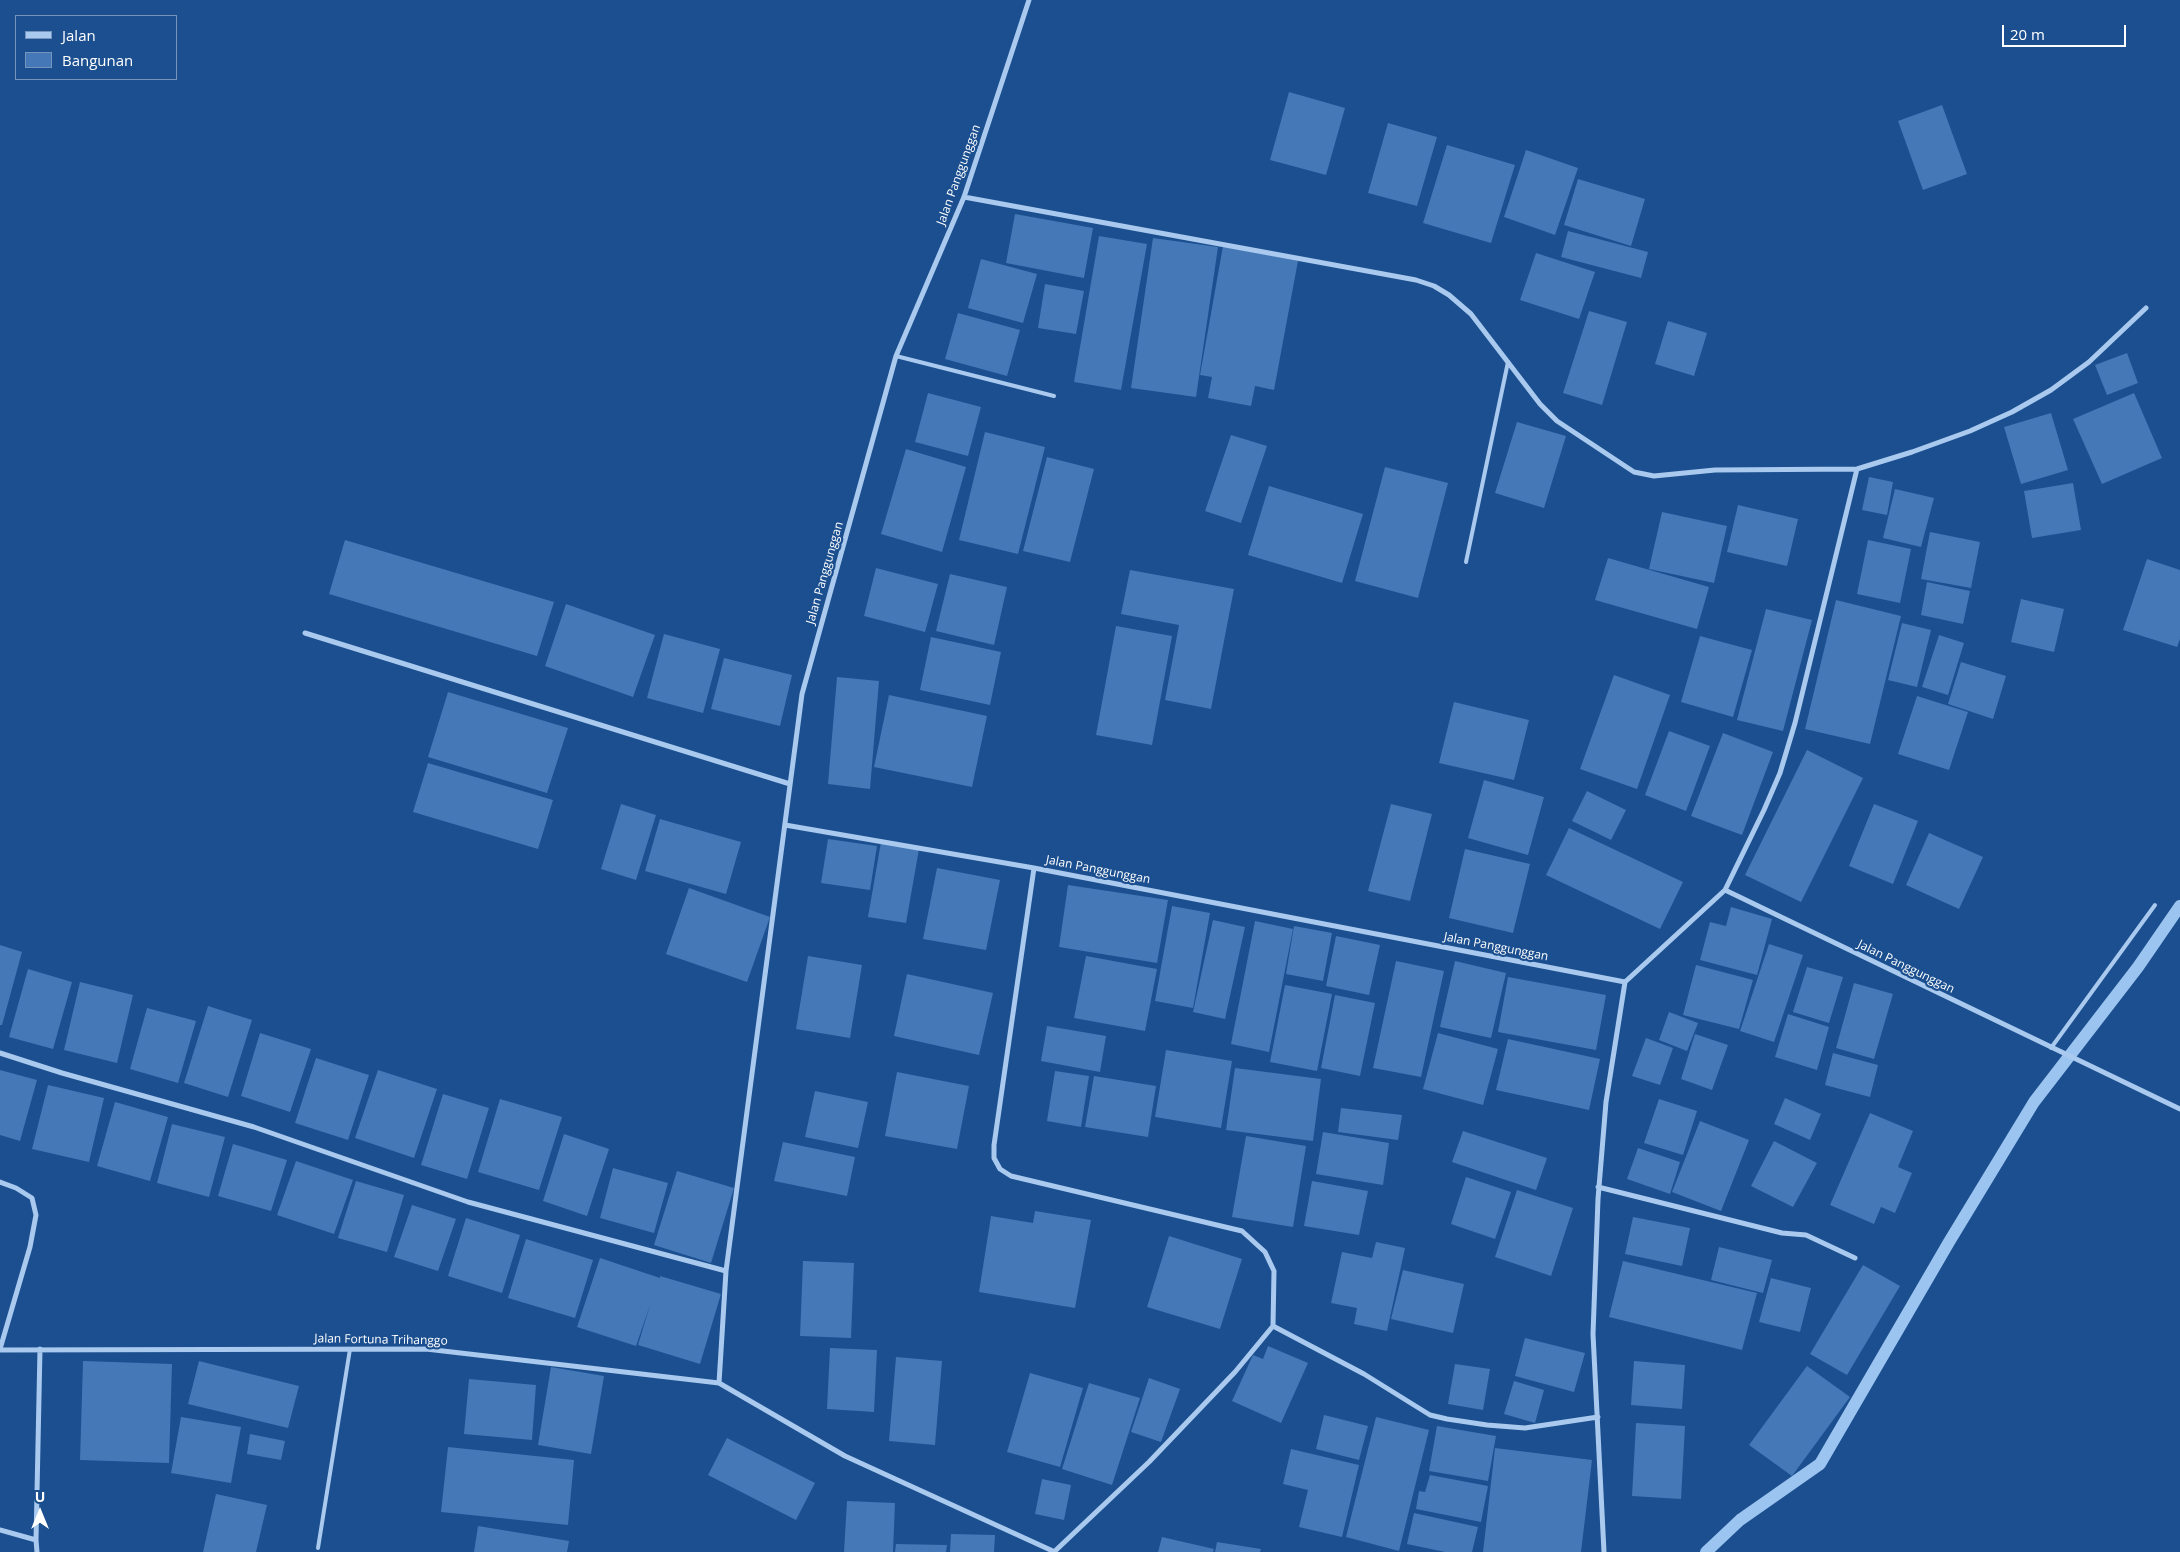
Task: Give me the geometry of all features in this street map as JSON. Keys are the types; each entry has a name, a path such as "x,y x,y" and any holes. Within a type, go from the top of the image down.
{"street":[{"name":"Jalan Panggunggan","path":"1029,0 964,197 896,356 802,694 785,825 1034,868 1625,982"},
{"path":"964,197 1416,280 1434,286 1462,305 1471,314 1540,404 1557,421 1634,472 1654,476 1714,470 1857,469 1912,452 1970,431 2012,412 2051,390 2089,362 2146,308"},
{"path":"1604,1552 1594,1334 1598,1187 1606,1102 1625,982 1725,890 1764,810 1780,773 1796,723 1857,469"},
{"path":"305,633 790,784"},
{"path":"785,825 726,1271 719,1383 844,1456 1055,1551 1149,1462 1235,1372 1273,1326 1274,1271 1265,1252 1242,1230 1010,1176 1000,1169 994,1158 994,1145 1034,868"},
{"name":"Jalan Panggunggan","path":"1725,890 2180,1109"},
{"path":"0,1054 254,1127 468,1202 726,1271"},
{"name":"Jalan Fortuna Trihanggo","path":"0,1182 16,1188 32,1198 36,1215 30,1247 0,1349 426,1348 719,1383"},
{"path":"1598,1187 1782,1233 1806,1235 1855,1258"},
{"path":"1273,1326 1364,1374 1430,1415 1487,1425 1525,1428 1598,1417"},
{"path":"37,1552 40,1348"},
{"path":"0,1530 36,1540"}],"lane":[{"path":"896,356 1054,396"},
{"path":"1466,562 1508,362"},
{"path":"2053,1048 2155,905"},
{"path":"318,1548 350,1348"}],"building":[{"path":"1289,92 1345,108 1326,175 1270,160"},
{"path":"1942,105 1967,174 1923,190 1898,121"},
{"path":"1388,123 1437,137 1417,206 1368,193"},
{"path":"1447,145 1515,165 1491,243 1423,223"},
{"path":"1526,150 1578,168 1555,235 1504,217"},
{"path":"1578,179 1645,199 1631,246 1564,225"},
{"path":"1015,214 1093,228 1084,278 1006,263"},
{"path":"1568,231 1648,252 1641,278 1561,257"},
{"path":"1099,236 1147,244 1121,390 1074,382"},
{"path":"1153,238 1218,247 1196,397 1131,388"},
{"path":"1223,246 1298,261 1274,390 1255,386 1251,406 1208,398 1212,377 1200,375"},
{"path":"1536,253 1595,272 1579,319 1520,300"},
{"path":"981,259 1037,274 1023,323 968,308"},
{"path":"1045,284 1084,291 1076,334 1038,328"},
{"path":"1589,311 1627,322 1602,405 1563,393"},
{"path":"958,313 1020,330 1007,376 945,359"},
{"path":"1668,321 1707,333 1694,376 1655,364"},
{"path":"2127,353 2138,383 2107,395 2095,365"},
{"path":"928,393 981,407 968,456 915,442"},
{"path":"2134,393 2162,458 2102,484 2073,419"},
{"path":"2051,413 2068,470 2021,484 2004,427"},
{"path":"1517,422 1566,436 1544,508 1495,493"},
{"path":"985,432 1045,447 1018,554 959,540"},
{"path":"1231,435 1267,446 1241,523 1205,511"},
{"path":"906,449 966,467 942,552 881,534"},
{"path":"1047,457 1094,469 1070,562 1023,551"},
{"path":"1385,467 1448,483 1418,598 1355,581"},
{"path":"1869,477 1893,482 1887,515 1862,510"},
{"path":"2073,483 2081,530 2032,538 2024,491"},
{"path":"1269,486 1363,514 1342,583 1248,555"},
{"path":"1895,489 1934,498 1921,547 1883,538"},
{"path":"1738,505 1798,519 1787,566 1727,552"},
{"path":"1662,512 1727,526 1714,583 1649,569"},
{"path":"1930,532 1980,542 1971,588 1921,579"},
{"path":"345,540 554,602 537,656 329,594"},
{"path":"1868,540 1911,549 1900,603 1857,594"},
{"path":"1608,558 1709,587 1697,629 1595,600"},
{"path":"2147,559 2180,570 2180,639 2177,647 2123,630"},
{"path":"876,568 938,584 925,632 864,616"},
{"path":"1130,570 1234,589 1211,709 1165,700 1179,625 1121,614"},
{"path":"950,574 1007,587 994,645 936,631"},
{"path":"1927,582 1970,591 1963,624 1921,615"},
{"path":"2021,599 2064,609 2054,652 2011,642"},
{"path":"1836,600 1901,616 1870,744 1805,729"},
{"path":"566,604 655,635 633,697 545,666"},
{"path":"1766,609 1812,620 1783,731 1737,720"},
{"path":"1902,623 1931,630 1917,687 1888,680"},
{"path":"1116,626 1172,636 1152,745 1096,735"},
{"path":"664,634 720,649 703,713 647,698"},
{"path":"1939,635 1964,643 1948,695 1922,687"},
{"path":"1700,636 1752,650 1733,717 1681,702"},
{"path":"931,637 1001,652 990,705 920,690"},
{"path":"724,658 792,675 780,726 711,709"},
{"path":"1961,662 2006,676 1993,719 1948,704"},
{"path":"1614,675 1670,695 1637,789 1580,769"},
{"path":"837,677 879,681 870,789 828,784"},
{"path":"448,692 568,728 547,793 428,757"},
{"path":"889,695 987,716 972,787 874,767"},
{"path":"1917,696 1968,712 1949,770 1898,754"},
{"path":"1454,702 1529,720 1514,780 1439,763"},
{"path":"1669,731 1710,746 1686,811 1645,795"},
{"path":"1723,733 1773,752 1742,835 1691,816"},
{"path":"1807,750 1863,778 1801,902 1745,875"},
{"path":"428,763 553,800 538,849 413,812"},
{"path":"1484,780 1544,797 1528,855 1468,838"},
{"path":"1587,791 1626,810 1611,840 1572,821"},
{"path":"621,804 656,815 636,880 601,869"},
{"path":"1391,804 1432,814 1410,901 1368,891"},
{"path":"1874,804 1918,821 1893,884 1849,866"},
{"path":"660,819 741,842 726,894 645,871"},
{"path":"1569,828 1683,882 1660,929 1546,875"},
{"path":"1929,833 1983,857 1959,909 1906,885"},
{"path":"828,839 877,846 870,890 821,883"},
{"path":"881,842 919,849 906,923 868,917"},
{"path":"1465,849 1530,864 1513,933 1449,918"},
{"path":"937,868 1000,880 986,950 923,939"},
{"path":"1068,885 1168,900 1157,963 1059,947"},
{"path":"689,888 770,917 747,982 666,954"},
{"path":"1172,906 1210,913 1193,1008 1155,1001"},
{"path":"1731,907 1772,919 1757,975 1700,960 1710,922 1726,926"},
{"path":"1213,920 1245,927 1225,1019 1193,1012"},
{"path":"1255,921 1293,929 1269,1052 1231,1044"},
{"path":"1294,926 1332,933 1323,981 1286,974"},
{"path":"1336,936 1380,945 1369,995 1326,986"},
{"path":"1769,944 1803,955 1774,1042 1740,1031"},
{"path":"0,945 22,952 2,1025 0,1025"},
{"path":"808,956 862,965 850,1038 796,1029"},
{"path":"1086,956 1157,969 1145,1031 1074,1018"},
{"path":"1396,961 1444,971 1421,1077 1373,1068"},
{"path":"1455,961 1506,973 1491,1038 1440,1027"},
{"path":"1696,965 1753,980 1739,1029 1683,1015"},
{"path":"1807,967 1843,977 1829,1023 1793,1012"},
{"path":"28,969 72,982 53,1049 9,1037"},
{"path":"907,974 993,993 979,1055 894,1036"},
{"path":"1508,977 1606,995 1596,1050 1498,1032"},
{"path":"80,982 133,995 117,1063 64,1050"},
{"path":"1854,983 1893,994 1874,1059 1836,1048"},
{"path":"1285,985 1332,994 1317,1071 1270,1062"},
{"path":"1335,995 1375,1003 1360,1076 1321,1068"},
{"path":"208,1006 252,1020 228,1097 184,1083"},
{"path":"147,1008 196,1021 178,1083 130,1069"},
{"path":"1669,1012 1698,1023 1687,1051 1659,1040"},
{"path":"1788,1014 1829,1027 1817,1070 1775,1057"},
{"path":"1047,1026 1106,1036 1100,1072 1041,1061"},
{"path":"260,1033 311,1049 290,1112 241,1096"},
{"path":"1438,1033 1498,1049 1483,1105 1423,1089"},
{"path":"1695,1034 1728,1045 1712,1090 1681,1079"},
{"path":"1646,1038 1673,1048 1660,1085 1632,1076"},
{"path":"1508,1039 1600,1059 1589,1110 1496,1090"},
{"path":"1166,1050 1232,1061 1221,1128 1155,1117"},
{"path":"1833,1053 1878,1065 1870,1097 1825,1085"},
{"path":"316,1058 369,1075 348,1140 295,1123"},
{"path":"1235,1068 1321,1079 1313,1141 1226,1130"},
{"path":"0,1070 37,1080 20,1141 0,1135"},
{"path":"378,1070 437,1089 414,1158 355,1138"},
{"path":"1055,1071 1089,1076 1081,1127 1047,1121"},
{"path":"897,1072 969,1086 957,1149 885,1136"},
{"path":"1094,1076 1156,1086 1148,1137 1085,1127"},
{"path":"48,1085 104,1098 89,1162 32,1149"},
{"path":"815,1091 868,1102 858,1148 805,1137"},
{"path":"443,1094 489,1108 467,1179 421,1165"},
{"path":"1785,1098 1821,1114 1810,1140 1774,1124"},
{"path":"500,1099 562,1117 539,1190 478,1172"},
{"path":"1659,1099 1697,1111 1683,1155 1644,1143"},
{"path":"115,1102 168,1117 150,1181 97,1166"},
{"path":"1341,1108 1402,1115 1398,1140 1338,1132"},
{"path":"1870,1113 1913,1131 1898,1167 1912,1173 1895,1213 1881,1207 1874,1224 1830,1205"},
{"path":"1700,1121 1749,1140 1721,1211 1672,1192"},
{"path":"172,1124 225,1137 209,1197 157,1183"},
{"path":"1463,1131 1547,1158 1536,1190 1452,1162"},
{"path":"1323,1132 1389,1143 1383,1185 1316,1174"},
{"path":"564,1134 609,1149 587,1216 543,1201"},
{"path":"1246,1136 1306,1146 1293,1227 1232,1217"},
{"path":"1774,1141 1817,1163 1793,1207 1751,1186"},
{"path":"783,1142 855,1157 847,1196 774,1181"},
{"path":"233,1144 287,1160 271,1211 218,1196"},
{"path":"1638,1148 1680,1162 1670,1194 1627,1179"},
{"path":"296,1161 353,1180 334,1234 277,1215"},
{"path":"613,1168 668,1183 654,1233 600,1218"},
{"path":"677,1171 734,1188 711,1263 654,1245"},
{"path":"1466,1177 1511,1192 1495,1239 1451,1224"},
{"path":"356,1181 404,1195 387,1252 338,1238"},
{"path":"1312,1181 1368,1191 1359,1235 1304,1226"},
{"path":"1517,1190 1573,1208 1551,1276 1495,1257"},
{"path":"412,1205 456,1219 438,1271 394,1257"},
{"path":"1035,1211 1091,1220 1075,1308 979,1292 991,1216 1033,1223"},
{"path":"1633,1217 1690,1228 1682,1266 1625,1254"},
{"path":"466,1218 520,1235 502,1293 448,1276"},
{"path":"1169,1236 1242,1259 1220,1329 1147,1307"},
{"path":"526,1239 593,1260 575,1318 508,1298"},
{"path":"1376,1242 1405,1248 1387,1331 1354,1324 1357,1308 1331,1303 1342,1252 1372,1258"},
{"path":"1719,1247 1772,1260 1763,1293 1711,1280"},
{"path":"600,1258 660,1278 660,1276 721,1294 700,1364 638,1345 650,1305 636,1346 577,1327"},
{"path":"803,1261 854,1263 851,1338 800,1336"},
{"path":"1623,1261 1757,1293 1742,1350 1609,1317"},
{"path":"1863,1265 1900,1286 1847,1375 1810,1354"},
{"path":"1403,1270 1464,1284 1453,1333 1391,1319"},
{"path":"1771,1278 1811,1288 1800,1332 1759,1322"},
{"path":"1525,1338 1585,1353 1574,1392 1515,1376"},
{"path":"1268,1346 1308,1363 1281,1423 1232,1401 1253,1355 1263,1359"},
{"path":"830,1348 877,1350 874,1412 827,1409"},
{"path":"896,1357 942,1361 935,1445 889,1441"},
{"path":"83,1361 172,1364 169,1463 80,1460"},
{"path":"199,1361 299,1386 288,1428 188,1404"},
{"path":"1634,1361 1685,1365 1682,1409 1631,1405"},
{"path":"1455,1364 1490,1369 1483,1410 1448,1404"},
{"path":"1807,1366 1850,1397 1792,1476 1749,1445"},
{"path":"551,1367 604,1376 591,1454 538,1445"},
{"path":"1030,1373 1083,1388 1060,1467 1007,1452"},
{"path":"1149,1378 1180,1389 1161,1442 1131,1432"},
{"path":"469,1379 536,1385 532,1440 464,1434"},
{"path":"1514,1381 1544,1390 1535,1423 1504,1414"},
{"path":"1089,1383 1140,1398 1112,1485 1062,1469"},
{"path":"1324,1415 1368,1426 1359,1460 1316,1449"},
{"path":"181,1417 241,1427 231,1483 171,1473"},
{"path":"1376,1417 1429,1430 1399,1551 1346,1537"},
{"path":"1636,1423 1685,1426 1681,1499 1632,1496"},
{"path":"1437,1426 1496,1436 1488,1481 1429,1471"},
{"path":"250,1434 285,1441 281,1460 247,1454"},
{"path":"727,1438 815,1483 796,1520 708,1475"},
{"path":"448,1447 574,1460 568,1525 441,1512"},
{"path":"1495,1448 1592,1460 1581,1552 1483,1552"},
{"path":"1291,1449 1359,1465 1342,1537 1299,1527 1308,1490 1283,1484"},
{"path":"1430,1475 1488,1486 1481,1522 1416,1509 1419,1491 1425,1492"},
{"path":"1042,1479 1071,1485 1064,1520 1035,1514"},
{"path":"216,1494 267,1505 256,1552 203,1552"},
{"path":"847,1501 895,1503 893,1552 844,1552"},
{"path":"1414,1513 1478,1527 1472,1552 1445,1552 1407,1544"},
{"path":"478,1526 569,1541 567,1552 474,1552"},
{"path":"951,1534 995,1535 994,1552 950,1552"},
{"path":"1162,1537 1214,1549 1213,1552 1158,1552"},
{"path":"1217,1542 1261,1549 1260,1552 1215,1552"},
{"path":"896,1544 947,1545 946,1552 895,1552"}],"waterway":[{"path":"1706,1552 1740,1520 1820,1464 1949,1242 2034,1102 2138,967 2180,906"}]}
